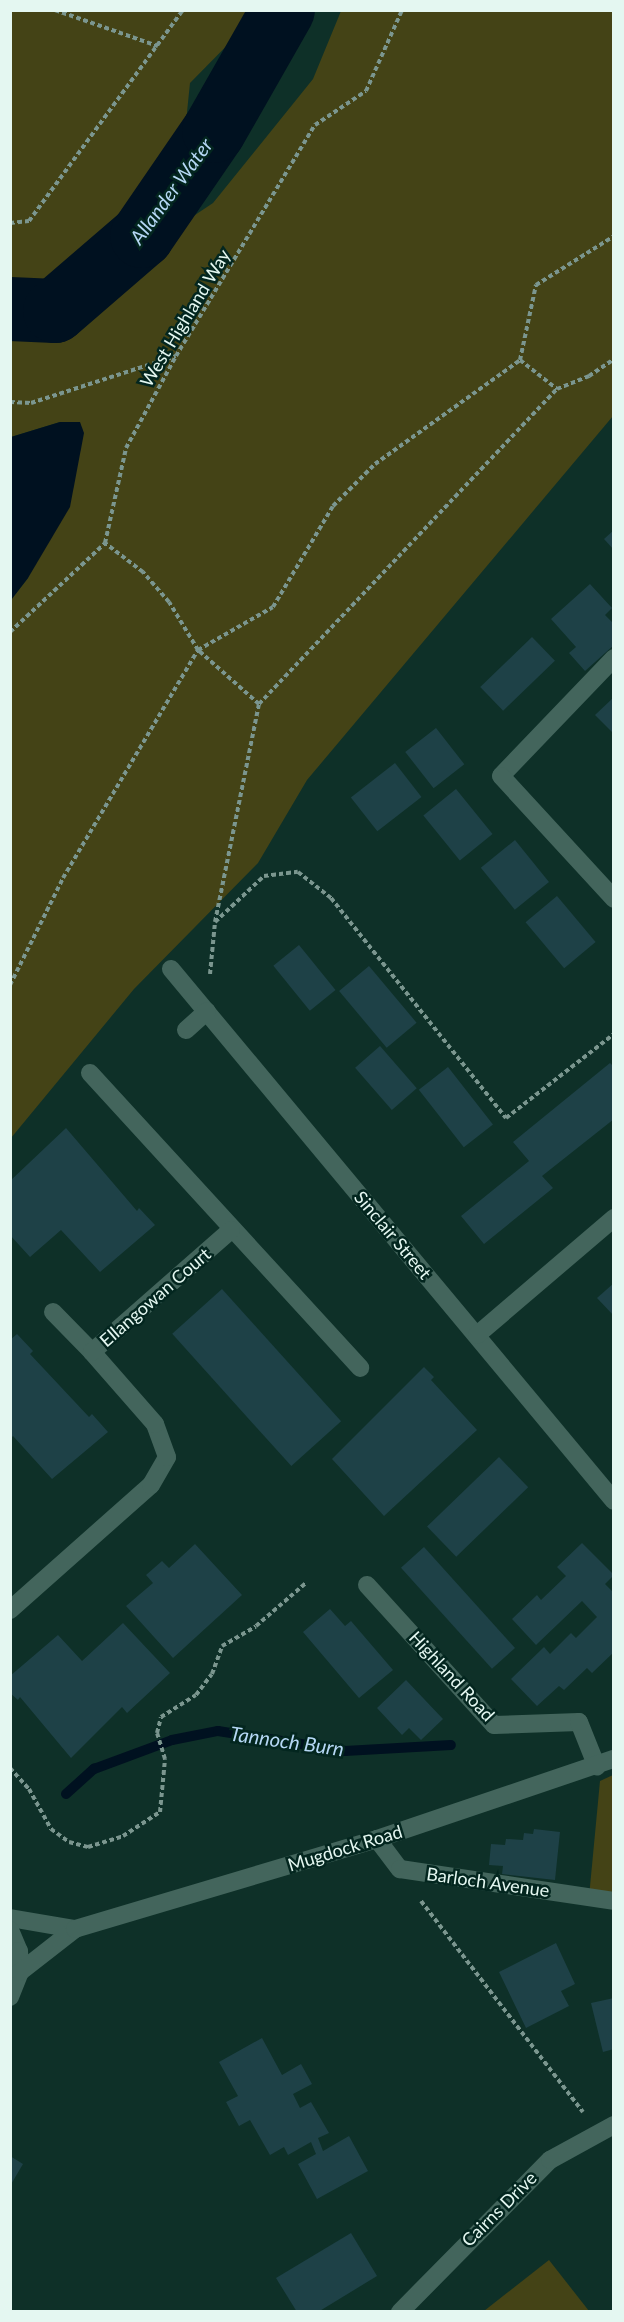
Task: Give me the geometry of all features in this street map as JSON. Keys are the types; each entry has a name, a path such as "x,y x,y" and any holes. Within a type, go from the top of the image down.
{"street":[{"path":"614,658 501,776 614,899"},
{"name":"Sinclair Street","path":"171,969 614,1501"},
{"path":"186,1030 207,1011"},
{"path":"90,1073 231,1230 360,1368"},
{"path":"477,1335 614,1218"},
{"name":"Ellangowan Court","path":"10,1610 151,1485 167,1457 155,1424 92,1352 231,1230"},
{"path":"53,1312 92,1352"},
{"name":"Highland Road","path":"367,1585 494,1725 579,1722 605,1763"},
{"name":"Mugdock Road","path":"20,1972 75,1929 377,1839 605,1763"},
{"name":"Barloch Avenue","path":"377,1839 400,1869 614,1900"},
{"name":"Mugdock Road","path":"10,1918 75,1929"},
{"path":"10,1930 20,1951 20,1972 10,1997"},
{"name":"Cairns Drive","path":"400,2312 550,2160 614,2125"}],"path":[{"path":"55,10 158,46"},
{"path":"10,223 29,221 183,10"},
{"name":"West Highland Way","path":"105,543 126,448 176,356 315,125 366,91 402,10"},
{"path":"10,985 63,878 198,650 273,607 333,506 375,464 520,360 536,285 614,236"},
{"path":"10,402 32,403 176,356"},
{"path":"207,1011 215,922 259,704 557,389 589,376 614,359"},
{"path":"520,360 557,389"},
{"path":"10,632 105,543 143,572 163,594 198,650 259,704"},
{"path":"215,922 264,876 298,872 332,898 506,1118 614,1034"},
{"path":"10,1768 28,1789 51,1829 69,1842 88,1847 123,1836 160,1812 165,1759 158,1733 161,1718 196,1695 212,1674 222,1646 256,1626 307,1582"},
{"path":"413,1891 580,2105"}],"shaded area":[{"path":"10,11 261,11 190,83 182,161 67,288 11,285"},
{"path":"341,11 613,11 613,416 307,780 258,863 134,989 11,1138 11,600 28,578 60,422 11,437 11,326 56,329 162,237 213,203 313,79"},
{"path":"613,1775 613,1900 589,1897 600,1781"},
{"path":"549,2260 589,2311 484,2311"}],"water":[{"path":"60,422 80,422 84,433 70,507 28,578 11,600 11,437"}],"building":[{"path":"614,530 614,550 604,539"},
{"path":"590,584 612,608 605,615 614,624 614,645 585,671 569,653 576,647 551,619"},
{"path":"532,637 555,661 503,711 480,687"},
{"path":"614,697 614,734 595,715"},
{"path":"436,728 464,764 434,788 405,752"},
{"path":"395,763 421,797 377,831 351,797"},
{"path":"456,789 493,834 460,861 423,815"},
{"path":"515,840 549,882 515,910 481,868"},
{"path":"557,896 596,942 564,968 526,922"},
{"path":"299,945 336,990 310,1011 273,966"},
{"path":"369,966 417,1023 387,1048 339,991"},
{"path":"380,1046 417,1088 392,1110 355,1068"},
{"path":"610,1063 614,1067 614,1119 542,1176 553,1188 484,1244 461,1216 529,1161 513,1142"},
{"path":"448,1067 493,1125 464,1147 419,1090"},
{"path":"66,1128 137,1211 139,1208 155,1225 100,1272 61,1230 30,1257 10,1235 10,1181"},
{"path":"614,1283 614,1316 597,1298"},
{"path":"222,1289 341,1421 291,1466 172,1334"},
{"path":"17,1334 33,1351 30,1354 89,1417 92,1414 108,1432 52,1479 13,1436 10,1439 10,1340"},
{"path":"424,1367 434,1377 431,1380 477,1430 384,1516 332,1459"},
{"path":"499,1457 528,1487 456,1557 427,1526"},
{"path":"582,1543 614,1575 605,1584 614,1593 614,1652 592,1673 587,1668 564,1690 559,1686 537,1706 511,1679 544,1647 550,1654 571,1633 576,1638 597,1617 582,1601 536,1645 512,1619 537,1595 541,1600 566,1576 557,1567"},
{"path":"195,1544 242,1595 173,1658 126,1606 153,1583 146,1575 162,1561 169,1568"},
{"path":"424,1547 515,1648 492,1669 401,1568"},
{"path":"330,1609 345,1626 351,1621 393,1670 359,1698 303,1632"},
{"path":"123,1623 170,1673 127,1713 122,1707 71,1758 20,1697 18,1700 10,1693 10,1676 58,1635 82,1661"},
{"path":"406,1680 443,1719 421,1740 409,1728 402,1735 377,1708"},
{"path":"534,1829 560,1832 555,1880 502,1874 503,1866 489,1865 491,1844 505,1845 506,1839 523,1840 524,1833 533,1834"},
{"path":"556,1943 575,1984 561,1991 569,2006 526,2028 499,1972"},
{"path":"614,1998 614,2049 603,2052 591,2003"},
{"path":"262,2038 282,2075 301,2064 312,2084 293,2094 300,2108 311,2102 329,2133 318,2138 323,2151 349,2136 368,2171 317,2199 298,2164 316,2154 311,2142 288,2155 284,2147 270,2155 250,2120 239,2126 226,2102 238,2096 219,2062"},
{"path":"10,2156 23,2164 10,2186"},
{"path":"351,2233 377,2276 318,2312 297,2312 276,2278"}],"waterway":[{"name":"Allander Water","path":"10,309 55,311 142,236 214,131 283,10"},
{"name":"Tannoch Burn","path":"66,1794 94,1769 172,1740 218,1731 345,1751 451,1745"}]}
